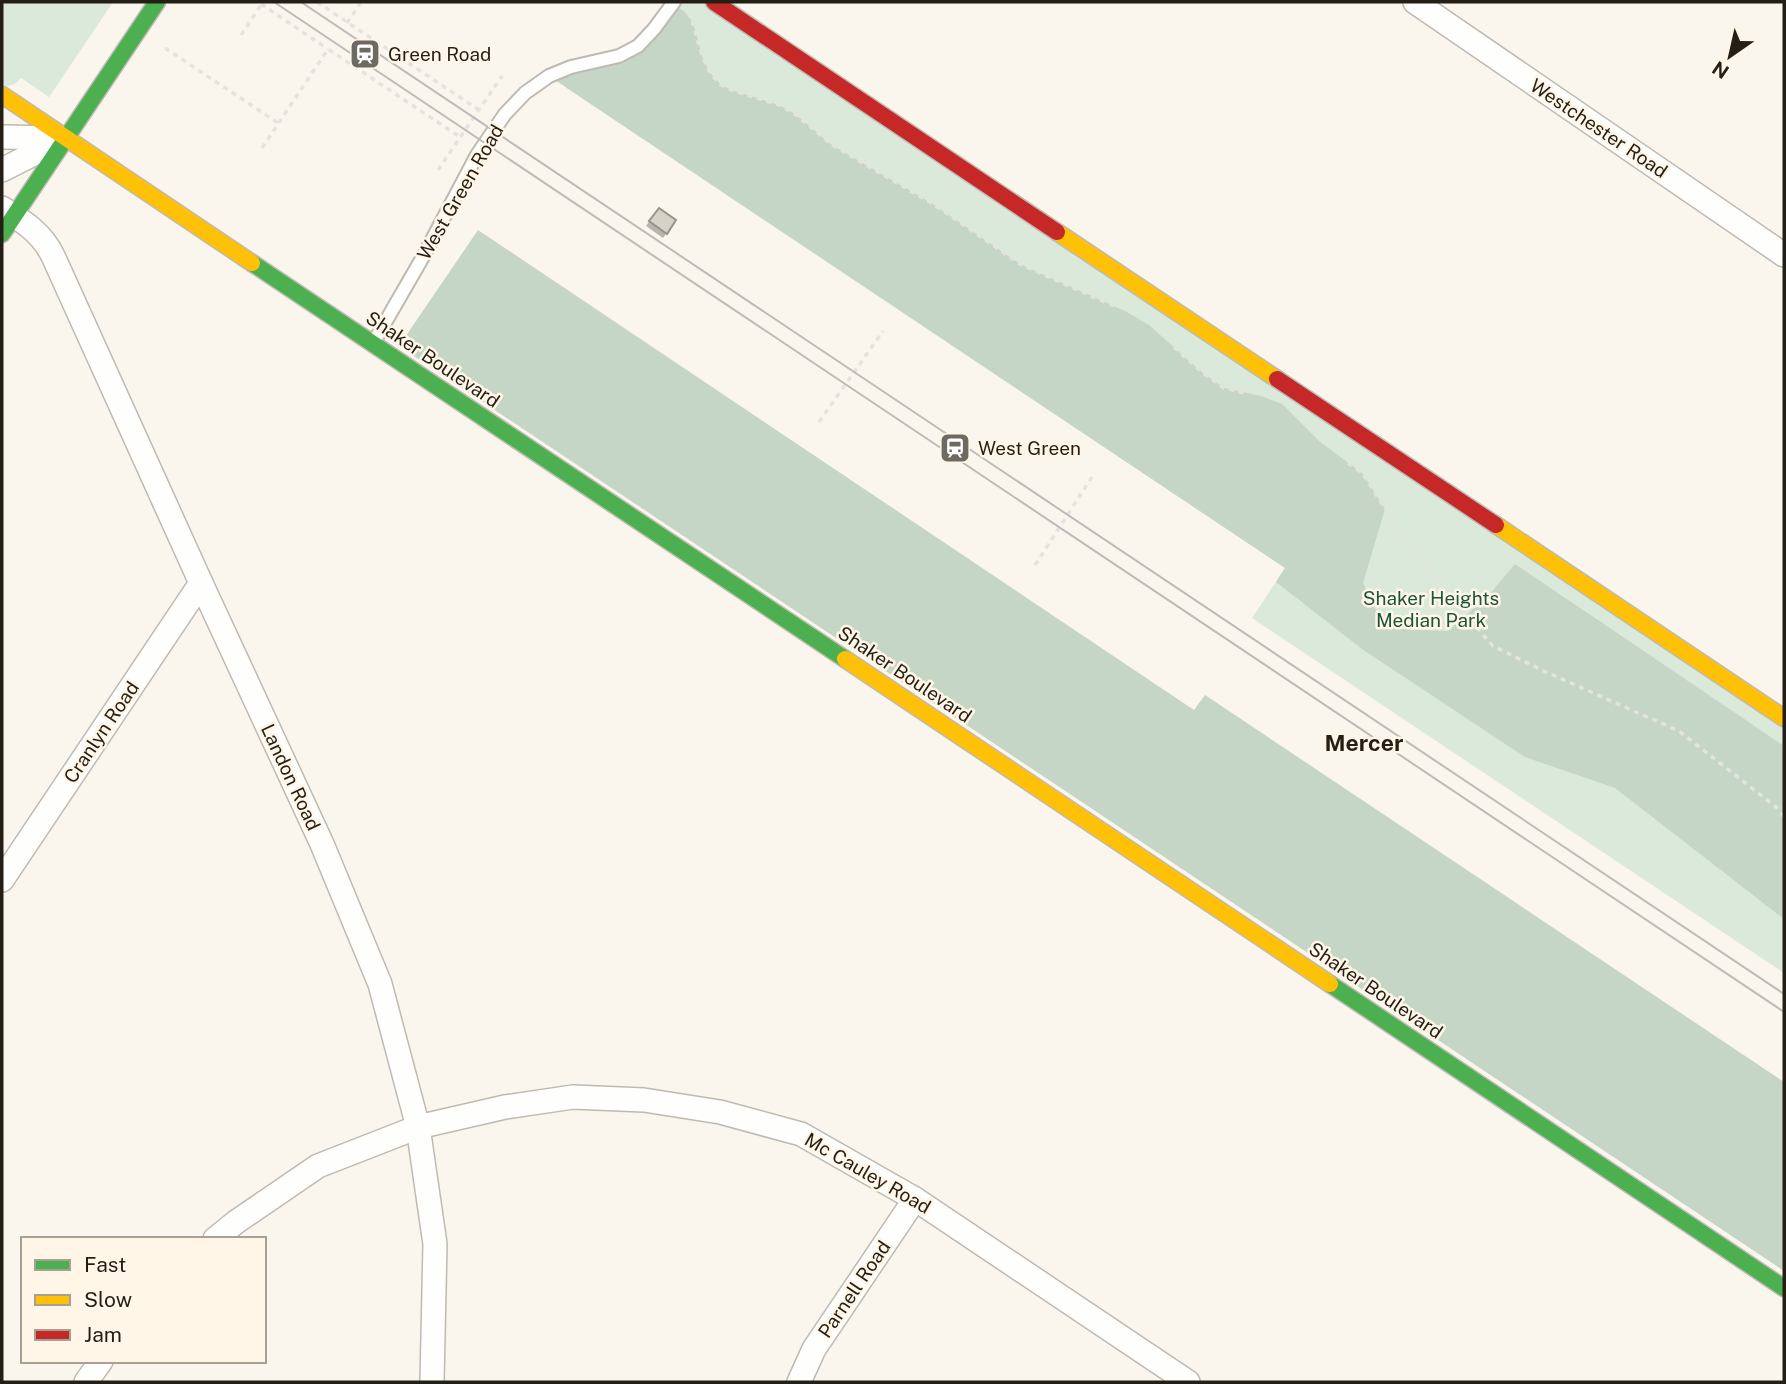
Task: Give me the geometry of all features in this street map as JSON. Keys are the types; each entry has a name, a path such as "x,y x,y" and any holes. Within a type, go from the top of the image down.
{"main road":[{"path":"6,219 66,138 157,2"},
{"path":"714,2 1784,718"},
{"name":"Shaker Boulevard","path":"2,95 1784,1288"}],"street":[{"name":"Westchester Road","path":"1415,2 1784,255"},
{"path":"2,138 66,138"},
{"path":"2,170 66,138"},
{"name":"Landon Road","path":"6,219 34,230 50,249 323,844 380,984 418,1127 435,1244 432,1382"},
{"name":"Cranlyn Road","path":"2,880 201,583"},
{"name":"Mc Cauley Road","path":"217,1237 318,1166 418,1127 505,1107 573,1097 644,1100 720,1112 802,1134 915,1199 1188,1382"},
{"name":"Parnell Road","path":"799,1382 814,1349 915,1199"},
{"path":"86,1382 100,1363"}],"lane":[{"name":"West Green Road","path":"373,344 477,155 505,114 525,93 549,76 570,67 619,56 638,46 674,2"}],"path":[{"path":"317,2 479,110"},
{"path":"347,23 360,2"},
{"path":"241,36 262,3 460,137"},
{"path":"691,20 702,56 710,73 721,85 779,105 795,114 832,145 933,204 1020,264 1125,311"},
{"path":"165,48 278,123"},
{"path":"262,148 328,49"},
{"path":"438,170 502,76"},
{"path":"819,422 883,331"},
{"path":"1172,345 1224,388 1248,394"},
{"path":"1341,457 1363,474 1412,551 1493,646 1679,731 1776,807 1784,817"},
{"path":"1035,565 1094,474"}],"green space":[{"path":"2,2 113,2 49,97 21,78 2,89"},
{"name":"Shaker Heights Median Park","path":"674,2 714,2 1784,718 1784,973 1252,618 1285,568 565,87 619,56"},
{"name":"Shaker Heights Median Park","path":"673,4 691,20 702,56 710,73 721,85 779,105 795,114 832,145 933,204 1020,264 1125,311 1149,325 1224,388 1261,396 1282,404 1319,441 1363,474 1385,509 1363,583 1379,617 1398,629 1448,631 1488,596 1515,564 1784,746 1784,919 1615,788 1525,757 1362,649 1276,582 1285,568 549,76 619,56"},
{"path":"478,230 1194,710 1205,695 1784,1082 1784,1271 399,346"}],"building":[{"path":"659,208 676,220 667,234 649,221"}],"tram line":[{"path":"274,2 1784,1012"},
{"path":"301,2 1784,994"}],"traffic: fast":[{"path":"2,234 157,2"},
{"path":"252,263 845,659"},
{"path":"1330,984 1784,1288"}],"traffic: slow":[{"path":"2,95 252,263"},
{"path":"1057,232 1277,379"},
{"path":"1496,525 1784,718"},
{"path":"845,659 1330,984"}],"traffic: jam":[{"path":"714,2 1057,232"},
{"path":"1277,379 1496,525"}],"place":[{"name":"Green Road","path":"365,54"},
{"name":"West Green","path":"955,448"}],"district":[{"name":"Mercer","path":"1364,743"}]}
